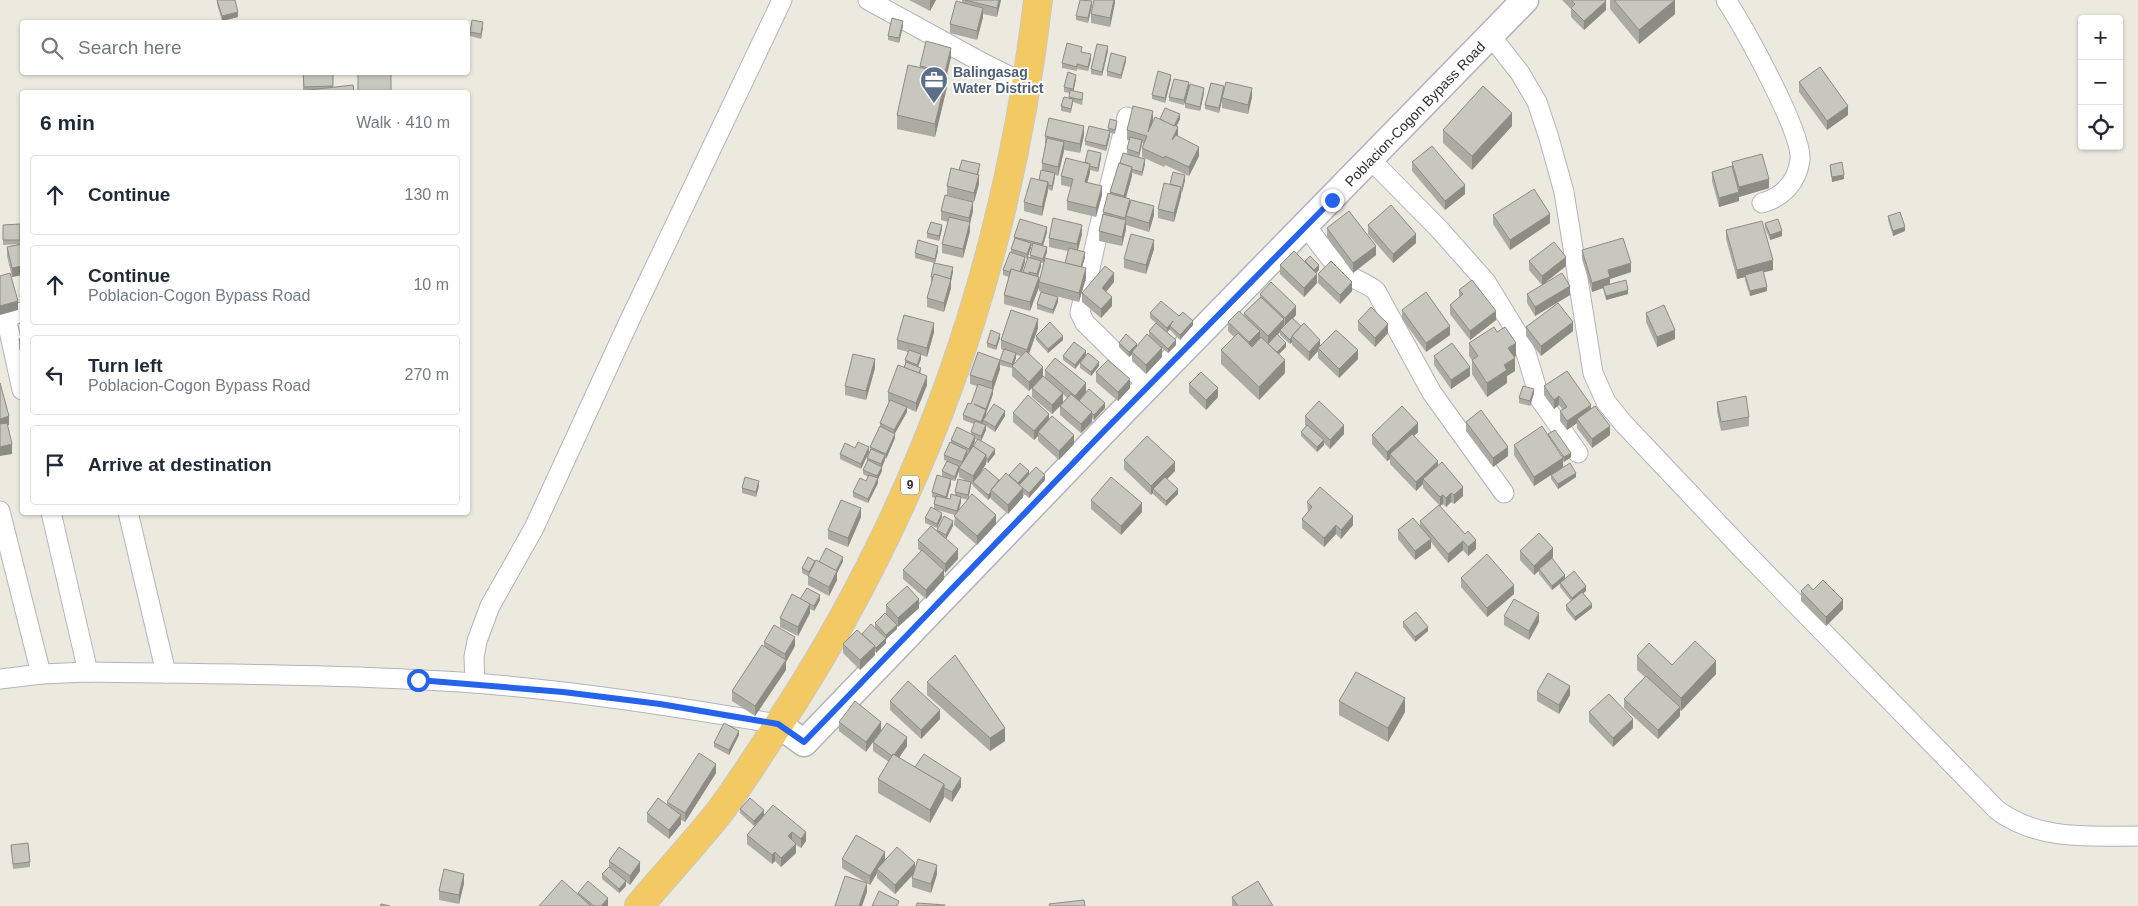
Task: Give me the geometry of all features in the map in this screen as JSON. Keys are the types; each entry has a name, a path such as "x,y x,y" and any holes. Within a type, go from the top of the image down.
{"highway":[{"name":"9","path":"639,906 721,810 819,661 866,576 902,501 939,413 966,338 989,258 1014,159 1027,85 1038,0"}],"main road":[{"name":"Poblacion-Cogon Bypass Road","path":"778,724 804,742 1526,0"}],"street":[{"path":"475,683 474,658 477,641 490,606 534,528 622,336 782,0"},
{"path":"868,0 1027,85"},
{"path":"1726,0 1744,29 1786,113 1799,148 1800,159 1793,182 1779,196 1762,202"},
{"path":"1491,36 1520,73 1537,102 1543,120 1564,192 1593,373 1606,402 1623,423 1745,552 1997,810 2022,826 2044,832 2078,835 2138,836"},
{"path":"1127,117 1094,247 1080,313 1085,323 1149,386"},
{"path":"1371,160 1440,230 1486,282 1519,336 1540,399 1578,453"},
{"path":"1306,226 1340,268 1349,276 1369,285 1376,291 1432,394 1504,493"},
{"path":"9,316 20,379"},
{"path":"0,511 41,674"},
{"path":"52,515 88,672"},
{"path":"129,515 166,673"},
{"path":"0,679 41,674 88,672 331,677 475,683 660,704 778,724"}],"building":[{"path":"217,0 235,0 238,12 222,16"},
{"path":"965,0 999,0 997,8"},
{"path":"1080,0 1092,1 1088,18 1076,16"},
{"path":"1094,0 1114,0 1110,18 1091,14"},
{"path":"1571,0 1606,1 1584,21 1571,8 1575,4"},
{"path":"1614,0 1675,0 1639,30"},
{"path":"956,1 983,8 977,31 950,24"},
{"path":"892,18 903,21 899,38 888,36"},
{"path":"472,20 483,22 481,34 470,32"},
{"path":"926,41 951,48 945,72 920,66"},
{"path":"1067,43 1082,47 1081,52 1091,54 1088,67 1077,64 1077,67 1062,63"},
{"path":"1097,44 1108,46 1102,72 1091,69"},
{"path":"1111,53 1126,57 1121,75 1107,71"},
{"path":"908,65 947,73 935,124 897,115"},
{"path":"1820,67 1848,106 1827,121 1799,82"},
{"path":"1158,71 1171,75 1165,98 1152,95"},
{"path":"1068,72 1076,75 1073,89 1064,87"},
{"path":"303,75 333,75 333,86 304,87"},
{"path":"358,75 391,75 391,90 358,90"},
{"path":"1174,79 1189,82 1184,100 1169,97"},
{"path":"1226,82 1252,88 1248,105 1222,98"},
{"path":"1211,83 1224,86 1219,108 1205,105"},
{"path":"1190,84 1204,88 1200,107 1185,103"},
{"path":"353,85 354,90 309,90"},
{"path":"1483,86 1512,113 1472,156 1443,130"},
{"path":"1070,90 1083,93 1082,100 1069,97"},
{"path":"1064,97 1073,99 1071,109 1061,106"},
{"path":"1133,106 1153,111 1148,132 1155,117 1178,127 1172,140 1176,135 1199,147 1189,167 1142,148 1147,136 1127,130"},
{"path":"1165,108 1180,114 1174,126 1160,119"},
{"path":"1049,118 1084,126 1080,144 1045,136"},
{"path":"1110,119 1117,121 1115,130 1108,128"},
{"path":"1089,126 1110,131 1106,146 1085,141"},
{"path":"1130,137 1142,140 1139,153 1127,149"},
{"path":"1047,138 1064,142 1058,167 1042,163"},
{"path":"1432,146 1465,185 1445,201 1412,162"},
{"path":"1088,150 1101,153 1098,168 1089,166 1090,164 1085,162"},
{"path":"1123,153 1145,159 1142,172 1120,163"},
{"path":"1762,154 1769,179 1739,187 1732,162"},
{"path":"1066,158 1090,164 1085,182 1102,186 1096,208 1067,201 1073,179 1061,176"},
{"path":"962,160 980,164 977,175 959,170"},
{"path":"1842,162 1844,175 1832,177 1830,165"},
{"path":"1119,163 1132,167 1124,196 1110,192"},
{"path":"1732,166 1739,192 1719,198 1712,172"},
{"path":"951,168 979,175 974,193 947,186"},
{"path":"1041,170 1055,173 1052,186 1048,185 1048,182 1039,180"},
{"path":"1173,172 1185,175 1182,188 1170,184"},
{"path":"1031,178 1048,182 1042,207 1024,202"},
{"path":"1164,183 1181,187 1174,213 1158,209"},
{"path":"1534,189 1550,214 1510,240 1493,215"},
{"path":"1108,193 1130,199 1125,218 1103,212"},
{"path":"945,195 973,202 969,218 941,211"},
{"path":"1131,200 1154,206 1149,223 1126,216"},
{"path":"1391,205 1416,234 1393,254 1368,225"},
{"path":"1349,211 1376,246 1353,263 1327,228"},
{"path":"1900,212 1905,227 1893,231 1888,216"},
{"path":"1103,214 1126,220 1122,237 1099,231"},
{"path":"949,217 970,222 963,249 942,244"},
{"path":"1053,218 1082,225 1077,244 1049,238"},
{"path":"1020,219 1047,227 1042,244 1014,237"},
{"path":"1778,219 1782,231 1770,235 1765,223"},
{"path":"1762,221 1773,260 1737,270 1726,230"},
{"path":"931,222 942,225 939,236 927,233"},
{"path":"20,224 20,240 3,240 3,225"},
{"path":"1131,234 1154,240 1146,265 1124,259"},
{"path":"1015,238 1031,243 1027,254 1011,249"},
{"path":"1623,238 1631,263 1608,270 1610,277 1592,283 1582,250"},
{"path":"918,240 938,246 935,259 915,253"},
{"path":"1554,242 1566,257 1542,276 1529,261"},
{"path":"1033,243 1047,247 1043,259 1030,255"},
{"path":"20,244 20,266 12,268 7,247"},
{"path":"1069,248 1085,252 1081,267 1065,263"},
{"path":"1294,251 1317,274 1304,288 1280,265"},
{"path":"1010,252 1025,257 1020,272 1011,269 1010,272 1003,270"},
{"path":"1310,256 1319,265 1314,270 1305,261"},
{"path":"1028,257 1041,261 1037,274 1023,272"},
{"path":"1045,258 1086,268 1079,293 1039,282"},
{"path":"1331,261 1352,282 1340,295 1318,274"},
{"path":"934,263 953,267 950,279 934,274 933,278 931,277"},
{"path":"1105,266 1114,273 1102,288 1112,297 1101,309 1082,293"},
{"path":"1011,269 1039,277 1030,302 1004,295"},
{"path":"1763,270 1767,287 1750,291 1745,275"},
{"path":"10,273 18,301 0,306 0,276"},
{"path":"1562,273 1570,286 1535,307 1527,294"},
{"path":"934,274 951,279 944,303 927,298"},
{"path":"1472,280 1496,311 1470,331 1450,305 1463,294 1459,290"},
{"path":"1626,280 1628,290 1606,296 1603,286"},
{"path":"1271,282 1296,306 1285,318 1260,294"},
{"path":"1041,292 1058,297 1053,310 1037,304"},
{"path":"1426,292 1450,326 1426,343 1402,310"},
{"path":"1261,297 1284,319 1268,336 1244,313"},
{"path":"1161,301 1179,316 1183,312 1193,321 1180,335 1170,326 1173,321 1167,328 1150,313"},
{"path":"1558,303 1573,322 1541,346 1526,327"},
{"path":"1664,305 1675,330 1657,337 1646,313"},
{"path":"1371,307 1388,324 1375,338 1358,321"},
{"path":"1011,310 1038,319 1027,350 1001,340"},
{"path":"1239,311 1260,331 1249,342 1228,322"},
{"path":"904,315 934,323 927,348 897,340"},
{"path":"1292,318 1301,326 1290,340 1280,330"},
{"path":"1050,322 1063,336 1048,349 1036,336"},
{"path":"1156,323 1176,340 1168,349 1149,331"},
{"path":"1304,323 1320,340 1309,352 1292,336"},
{"path":"1494,327 1497,332 1505,327 1516,343 1508,348 1515,358 1504,365 1507,370 1487,383 1472,360 1478,356 1469,343"},
{"path":"991,330 1000,334 996,346 987,343"},
{"path":"1336,330 1358,350 1339,369 1318,348"},
{"path":"1238,333 1252,347 1261,337 1285,360 1259,387 1221,350"},
{"path":"1126,334 1137,344 1129,352 1119,343"},
{"path":"1147,334 1162,348 1146,365 1132,352"},
{"path":"1277,334 1286,343 1277,352 1268,344"},
{"path":"1074,342 1086,351 1075,365 1063,356"},
{"path":"1452,343 1470,367 1451,380 1434,356"},
{"path":"1004,349 1016,353 1012,364 1000,360"},
{"path":"909,350 921,354 917,365 905,360"},
{"path":"1026,351 1043,367 1029,382 1012,366"},
{"path":"978,352 1000,360 992,382 970,375"},
{"path":"1088,353 1099,362 1091,372 1080,363"},
{"path":"853,354 875,359 866,391 845,386"},
{"path":"1055,358 1086,383 1075,396 1045,370"},
{"path":"1108,360 1130,379 1118,392 1096,372"},
{"path":"906,362 921,368 919,373 904,368"},
{"path":"898,365 927,376 916,403 888,392"},
{"path":"1567,371 1591,405 1567,421 1560,411 1567,407 1559,396 1554,400 1544,386"},
{"path":"1201,372 1218,388 1206,400 1189,384"},
{"path":"1043,376 1063,393 1052,405 1032,388"},
{"path":"0,383 9,416 0,419"},
{"path":"978,384 993,389 986,409 974,404 986,410 981,422 963,415 968,403 971,404"},
{"path":"1523,386 1534,389 1530,401 1519,398"},
{"path":"1089,389 1105,403 1094,415 1079,401"},
{"path":"1071,394 1092,412 1081,424 1060,406"},
{"path":"1028,395 1049,414 1034,431 1013,413"},
{"path":"1746,396 1749,417 1721,422 1717,402"},
{"path":"890,400 907,407 894,430 880,423"},
{"path":"1319,401 1344,425 1330,440 1305,416"},
{"path":"994,404 1005,411 995,427 983,420"},
{"path":"1402,406 1418,423 1387,452 1372,435"},
{"path":"1595,406 1610,426 1592,439 1577,419"},
{"path":"1481,410 1508,447 1493,458 1466,422"},
{"path":"1052,416 1074,435 1059,451 1038,432"},
{"path":"975,421 986,425 981,436 971,432"},
{"path":"7,423 12,444 0,447 0,424"},
{"path":"1307,425 1324,440 1317,447 1301,432"},
{"path":"880,426 895,434 886,454 870,447"},
{"path":"1542,426 1563,458 1534,477 1514,445"},
{"path":"957,427 975,436 969,449 951,440"},
{"path":"1555,430 1571,453 1564,457 1548,434"},
{"path":"1412,434 1438,461 1416,482 1390,454"},
{"path":"1147,436 1175,462 1151,486 1124,460"},
{"path":"978,439 995,449 988,459 986,455 973,446"},
{"path":"858,442 869,447 861,464 840,454 845,443 855,448"},
{"path":"950,442 967,450 962,462 944,455"},
{"path":"973,446 986,455 973,476 959,468"},
{"path":"871,449 885,455 881,464 867,458"},
{"path":"868,460 882,467 877,476 863,470"},
{"path":"947,461 959,466 955,477 942,471"},
{"path":"1442,462 1463,487 1454,495 1451,493 1446,498 1443,495 1440,497 1423,479"},
{"path":"1020,463 1029,471 1018,483 1009,475"},
{"path":"1570,463 1576,473 1558,484 1551,475"},
{"path":"1036,467 1045,475 1029,493 1019,485"},
{"path":"985,468 999,480 988,495 973,482"},
{"path":"1006,473 1023,488 1008,505 991,490"},
{"path":"869,475 878,478 868,499 853,492 860,478 866,481"},
{"path":"937,475 951,479 946,497 932,492"},
{"path":"745,477 759,481 756,492 742,488"},
{"path":"1111,477 1142,503 1121,526 1091,500"},
{"path":"1165,477 1178,489 1166,501 1153,489"},
{"path":"958,479 971,482 968,495 955,492"},
{"path":"1320,487 1353,516 1341,530 1336,525 1324,538 1302,519 1312,507 1307,502"},
{"path":"951,494 961,497 957,511 934,504 936,496 950,499"},
{"path":"972,494 996,515 977,536 954,516"},
{"path":"841,500 861,508 848,538 828,530"},
{"path":"1439,505 1465,534 1468,531 1476,540 1468,547 1463,541 1448,554 1420,521"},
{"path":"931,507 942,513 937,524 925,518"},
{"path":"944,516 953,521 946,535 937,530"},
{"path":"1413,518 1431,539 1415,551 1398,530"},
{"path":"931,526 958,549 945,564 918,540"},
{"path":"1539,533 1553,548 1534,566 1520,551"},
{"path":"826,548 843,557 836,571 819,562"},
{"path":"922,550 944,570 926,590 903,570"},
{"path":"1487,554 1514,585 1487,608 1461,578"},
{"path":"808,557 815,561 809,572 802,568"},
{"path":"1552,558 1565,575 1552,586 1539,569"},
{"path":"816,560 837,571 829,587 808,576"},
{"path":"1574,571 1586,586 1572,598 1560,583"},
{"path":"1823,580 1843,600 1826,617 1801,591 1808,584 1813,590"},
{"path":"907,586 919,599 898,618 886,605"},
{"path":"807,588 820,595 814,606 800,599"},
{"path":"1582,592 1592,604 1575,617 1566,605"},
{"path":"792,594 810,604 798,627 780,618"},
{"path":"1514,599 1539,613 1529,631 1504,616"},
{"path":"1416,612 1428,627 1415,637 1403,622"},
{"path":"885,613 897,625 886,635 875,623"},
{"path":"871,624 886,638 876,648 862,634"},
{"path":"774,625 795,637 785,654 764,642"},
{"path":"857,630 875,646 860,660 843,644"},
{"path":"1695,641 1716,661 1681,698 1637,656 1649,643 1672,665"},
{"path":"762,645 786,660 755,706 732,691"},
{"path":"955,655 1005,728 990,738 927,682"},
{"path":"1356,672 1405,698 1388,728 1339,701"},
{"path":"1548,673 1570,686 1559,705 1537,692"},
{"path":"1646,676 1680,707 1658,730 1624,699"},
{"path":"908,681 940,710 921,730 890,701"},
{"path":"1609,694 1633,719 1613,738 1589,712"},
{"path":"855,701 881,722 866,742 839,722"},
{"path":"724,723 739,731 729,750 714,743"},
{"path":"887,723 907,737 892,756 873,742"},
{"path":"699,753 716,764 685,813 667,802"},
{"path":"893,754 944,784 930,810 878,779"},
{"path":"924,754 961,778 952,792 944,788 944,784 915,767"},
{"path":"658,798 681,815 669,830 647,813"},
{"path":"750,798 764,810 754,821 740,809"},
{"path":"773,805 806,832 801,839 792,832 788,836 796,844 781,858 775,852 772,855 747,835"},
{"path":"856,835 885,852 870,876 842,859"},
{"path":"28,843 30,862 13,864 11,845"},
{"path":"619,847 640,862 630,876 609,861"},
{"path":"897,847 915,863 895,885 877,869"},
{"path":"918,859 937,865 931,884 912,878"},
{"path":"609,867 626,881 619,889 602,874"},
{"path":"444,869 464,874 459,895 439,891"},
{"path":"845,876 867,883 859,906 835,906"},
{"path":"562,880 591,906 539,906"},
{"path":"588,881 608,898 601,906 594,906 578,893"},
{"path":"1258,881 1273,906 1238,906 1232,897"},
{"path":"879,891 899,901 897,906 872,906"},
{"path":"1084,900 1085,906 1050,906 1049,904"},
{"path":"917,903 945,905 945,906 916,906"}],"place":[{"name":"Balingasag Water District","path":"934,104"}],"route":[{"path":"418,680 475,683 597,695 660,704 778,724 804,742 1106,429 1332,200"}]}
